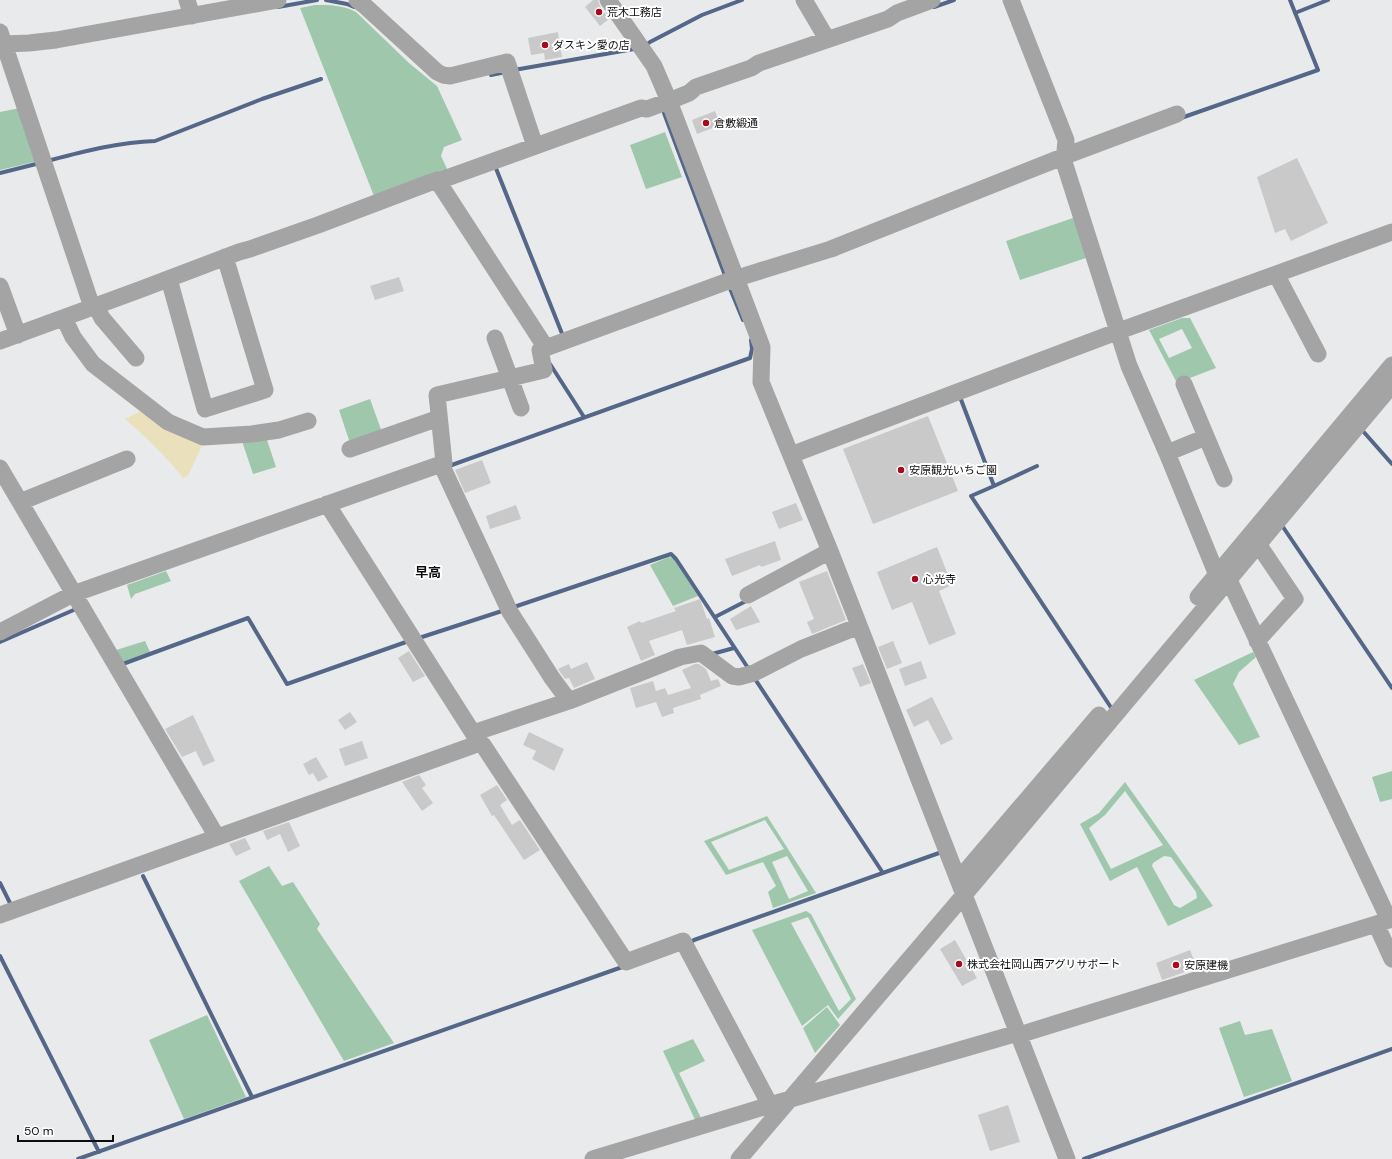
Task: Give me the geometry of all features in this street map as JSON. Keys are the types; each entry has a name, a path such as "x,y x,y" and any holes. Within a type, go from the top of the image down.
{"street":[{"path":"187,0 192,16"},
{"path":"136,358 94,307 5,47 56,40 278,0"},
{"path":"357,0 437,72 444,75 450,76 507,62 534,146"},
{"path":"608,0 654,66 669,101 730,281 762,346 761,382 795,454 830,551 961,887 1022,1034 1067,1159"},
{"path":"804,0 827,39"},
{"path":"0,341 225,257 318,226 437,180 444,179 641,108 647,109 669,101 690,93 696,87 751,68 759,63 888,19 897,13 932,0"},
{"path":"1011,0 1066,140 1064,159 1129,366 1220,579 1257,641 1386,921 1392,959"},
{"path":"568,701 508,609 443,467 444,463 437,395 544,370 540,350 730,281 831,249 1177,114"},
{"path":"437,180 546,348"},
{"path":"795,454 1392,232"},
{"path":"169,279 205,409 265,390 225,257"},
{"path":"1276,274 1318,354"},
{"path":"0,286 18,335"},
{"path":"64,318 73,337 94,364 168,422 203,437 252,434 280,430 308,422"},
{"path":"495,338 521,408"},
{"path":"739,1159 778,1103 1220,579 1392,365"},
{"path":"1184,384 1224,478"},
{"path":"961,887 1108,704 1220,579 1258,544 1392,385"},
{"path":"350,449 439,418"},
{"path":"1167,453 1206,437"},
{"path":"20,502 127,459"},
{"path":"0,632 73,597 443,467"},
{"path":"0,468 73,597 215,833"},
{"path":"329,508 476,738 483,745 626,962 683,941 778,1103"},
{"path":"1257,641 1295,599 1258,544"},
{"path":"748,595 830,551"},
{"path":"0,915 215,833 476,738 680,657 701,653 732,676 739,677 752,673 801,650 859,626"},
{"path":"593,1159 778,1103 1022,1034 1386,921"}],"green space":[{"path":"315,5 331,5 356,12 409,63 437,86 462,140 444,147 441,156 449,173 374,196 300,8"},
{"path":"20,108 38,161 0,170 0,112"},
{"path":"665,132 682,177 646,189 630,145"},
{"path":"1076,217 1089,257 1020,280 1006,241"},
{"path":"1182,318 1190,318 1216,368 1177,383 1149,330","holes":["1182,329 1192,348 1169,358 1159,339"]},
{"path":"370,399 383,435 351,446 339,410"},
{"path":"265,434 276,467 253,474 241,438"},
{"path":"669,557 674,559 698,596 673,606 650,565"},
{"path":"166,571 171,581 135,594 131,599 127,585"},
{"path":"145,641 150,652 119,663 113,651"},
{"path":"1253,652 1256,657 1239,672 1233,684 1260,737 1239,745 1194,680"},
{"path":"1392,771 1392,799 1380,802 1372,777"},
{"path":"1125,782 1213,906 1168,926 1137,867 1110,881 1080,824 1099,813","holes":["1125,791 1163,845 1111,869 1089,828 1105,815","1164,856 1171,857 1196,892 1197,898 1180,908 1174,905 1152,866 1153,863"]},
{"path":"767,816 816,893 773,908 768,892 776,886 763,862 726,875 704,841","holes":["765,820 784,849 729,870 711,842","787,856 808,891 789,899 772,862"]},
{"path":"269,866 282,886 293,882 320,924 317,929 394,1043 344,1061 239,881"},
{"path":"806,911 811,914 856,999 838,1019 828,1005 802,1026 752,930","holes":["808,917 851,999 839,1011 791,923"]},
{"path":"827,1007 840,1025 815,1053 803,1028"},
{"path":"207,1015 246,1097 184,1119 149,1040"},
{"path":"1240,1021 1245,1035 1272,1029 1292,1081 1244,1097 1219,1028"},
{"path":"693,1039 705,1061 679,1073 702,1120 696,1122 663,1051"}],"sand":[{"path":"145,409 205,439 188,476 183,478 156,447 125,419"}],"building":[{"name":"荒木工務店","path":"593,0 598,0 600,6 609,19 600,26 585,7"},
{"name":"ダスキン愛の店","path":"558,32 562,57 545,60 544,53 531,55 528,38"},
{"name":"倉敷緞通","path":"715,111 720,125 697,134 692,120"},
{"path":"1297,158 1328,223 1291,241 1285,229 1275,233 1257,177"},
{"path":"399,277 404,291 375,300 370,286"},
{"name":"安原観光いちご園","path":"928,416 958,491 873,524 843,449"},
{"path":"482,460 491,483 465,493 455,470"},
{"path":"796,503 803,520 779,529 772,512"},
{"path":"516,505 521,519 490,529 486,516"},
{"path":"775,541 781,560 761,567 760,565 732,576 725,559"},
{"path":"937,547 952,585 939,591 956,634 929,645 912,602 892,610 877,572"},
{"path":"827,571 846,620 812,634 807,622 814,619 799,582"},
{"path":"700,599 707,619 709,618 715,637 687,645 682,630 649,641 655,655 641,661 627,627 640,621 641,623 676,611 674,608"},
{"path":"751,606 760,622 736,630 730,619"},
{"path":"893,641 902,663 887,669 878,647"},
{"path":"409,651 425,676 413,682 398,658"},
{"path":"921,661 927,678 905,686 899,669"},
{"path":"587,662 595,679 574,688 569,678 565,679 558,669 569,664 571,669"},
{"path":"695,664 699,664 706,669 711,681 718,679 721,686 700,695 701,699 673,708 674,713 662,717 656,702 636,708 630,688 653,681 656,691 665,688 668,695 691,688 682,670"},
{"path":"863,664 871,683 860,687 852,668"},
{"path":"932,697 953,739 941,745 928,720 914,727 906,710"},
{"path":"350,712 357,722 345,730 338,720"},
{"path":"193,715 215,761 203,766 196,751 182,757 165,729"},
{"path":"529,732 564,749 554,771 532,759 536,751 523,745"},
{"path":"362,741 368,758 345,766 339,749"},
{"path":"316,757 328,777 318,782 313,773 309,775 303,764"},
{"path":"419,775 426,785 422,788 433,803 422,811 402,782"},
{"path":"497,785 507,800 500,805 512,825 520,820 540,850 524,860 494,815 492,816 480,795"},
{"path":"289,822 300,846 288,852 280,834 267,840 263,831"},
{"path":"245,838 251,849 236,856 229,844"},
{"path":"955,940 977,978 962,986 940,949"},
{"path":"1190,950 1197,968 1162,980 1156,963"},
{"path":"1008,1105 1020,1142 990,1151 978,1115"}],"waterway":[{"path":"278,7 317,0"},
{"path":"326,0 347,4 354,7"},
{"path":"646,45 702,15 742,0"},
{"path":"934,7 954,0"},
{"path":"1181,118 1318,70 1290,0"},
{"path":"1295,13 1328,0"},
{"path":"514,70 634,49"},
{"path":"491,75 506,72"},
{"path":"51,160 116,145 155,141 262,99 321,79"},
{"path":"664,113 726,278"},
{"path":"0,173 36,164"},
{"path":"495,166 563,336"},
{"path":"729,286 743,320"},
{"path":"449,466 750,358 752,349 751,340"},
{"path":"550,364 584,417"},
{"path":"960,397 994,486 971,496 1112,709"},
{"path":"1362,430 1392,464"},
{"path":"994,486 1037,466"},
{"path":"1283,527 1392,688"},
{"path":"511,608 671,554 676,559 750,671"},
{"path":"715,617 748,600"},
{"path":"0,642 76,609"},
{"path":"419,638 505,610"},
{"path":"120,665 248,618 287,684 406,642"},
{"path":"712,654 734,648"},
{"path":"753,676 883,873"},
{"path":"688,944 694,940 939,853"},
{"path":"143,876 252,1097"},
{"path":"0,883 11,905"},
{"path":"0,956 99,1152"},
{"path":"78,1159 625,966"},
{"path":"1084,1159 1392,1049"}],"place":[{"name":"荒木工務店","path":"599,12"},
{"name":"ダスキン愛の店","path":"545,45"},
{"name":"倉敷緞通","path":"706,123"},
{"name":"安原観光いちご園","path":"901,470"},
{"name":"心光寺","path":"915,579"},
{"name":"株式会社岡山西アグリサポート","path":"959,964"},
{"name":"安原建機","path":"1176,965"}],"district":[{"name":"早高","path":"428,572"}]}
